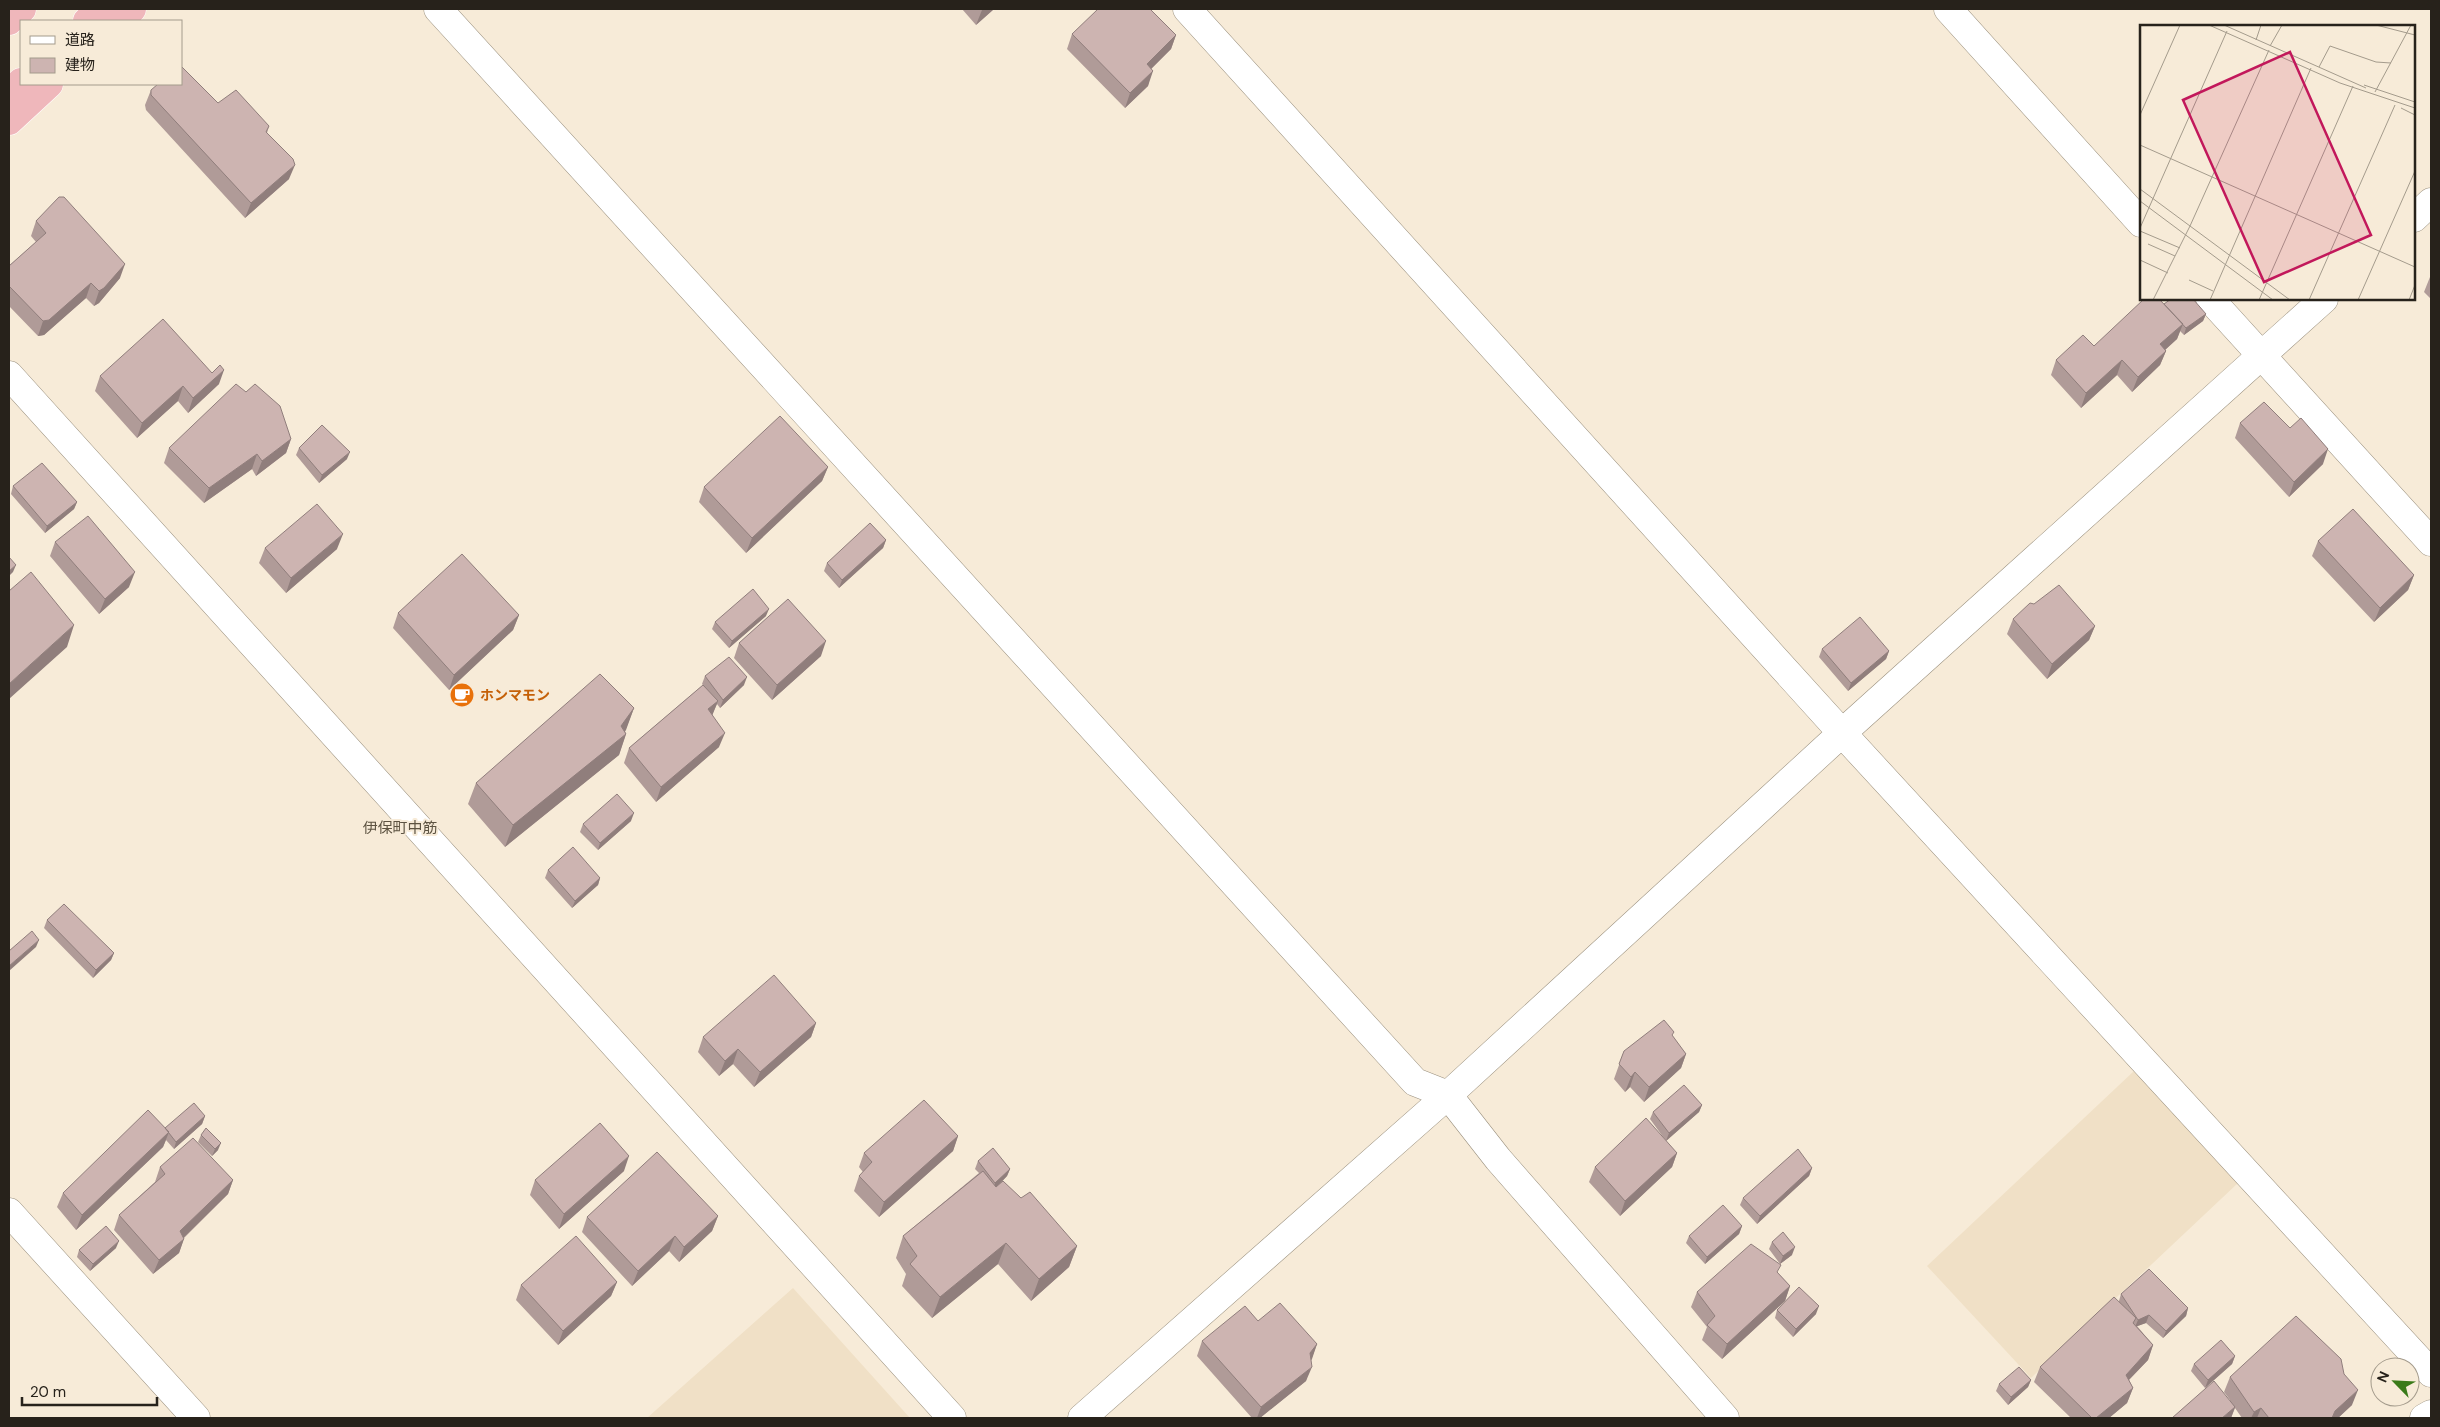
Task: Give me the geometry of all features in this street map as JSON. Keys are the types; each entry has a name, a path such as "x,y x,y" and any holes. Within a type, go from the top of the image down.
{"highway":[{"path":"9,21 22,9"},
{"path":"88,20 100,9"},
{"path":"119,20 132,9"},
{"path":"9,94 20,83"},
{"path":"9,121 48,85"}],"street":[{"path":"438,9 1415,1082 1448,1095 1498,1159 1725,1418"},
{"path":"1187,9 1842,733 2431,1373"},
{"path":"1948,9 2140,222"},
{"path":"2415,217 2431,202"},
{"path":"2211,300 2431,542"},
{"path":"1082,1418 1448,1095 1842,733 2323,300"},
{"path":"9,375 952,1418"},
{"path":"9,1212 196,1418"},
{"path":"2424,1418 2431,1414"}],"shaded area":[{"path":"2134,1071 2238,1183 2031,1378 1927,1266"},
{"path":"793,1288 910,1418 647,1418"}],"building":[{"path":"1098,9 1150,9 1176,35 1147,64 1153,71 1130,93 1072,34"},
{"path":"182,67 218,103 236,90 269,126 266,132 293,159 295,165 251,203 151,95 151,90 157,85 182,85"},
{"path":"59,197 64,197 125,264 104,288 99,291 91,283 49,320 43,321 9,286 9,266 46,233 36,221"},
{"path":"2143,300 2160,300 2183,324 2160,344 2166,351 2138,377 2122,360 2086,393 2056,360 2083,335 2094,346"},
{"path":"2170,300 2194,300 2206,314 2186,328 2164,304"},
{"path":"163,319 212,373 220,365 224,370 193,398 183,386 142,423 100,376"},
{"path":"236,384 246,392 255,384 280,406 291,439 262,461 257,454 209,488 169,448"},
{"path":"2264,402 2290,428 2301,418 2328,449 2294,482 2240,423"},
{"path":"780,416 828,467 752,538 704,487"},
{"path":"322,425 350,452 322,475 299,448"},
{"path":"42,463 77,502 47,526 13,486"},
{"path":"317,504 343,534 291,578 265,548"},
{"path":"2353,509 2414,575 2380,608 2318,541"},
{"path":"88,516 135,572 105,599 55,542"},
{"path":"870,523 886,540 842,580 827,563"},
{"path":"462,554 519,615 454,675 398,613"},
{"path":"9,557 16,565 9,571"},
{"path":"31,572 74,625 9,684 9,591"},
{"path":"2059,585 2095,626 2052,664 2013,619 2030,603 2034,604"},
{"path":"753,589 769,609 732,641 715,622"},
{"path":"788,599 826,641 777,685 739,643"},
{"path":"1860,617 1889,651 1851,683 1822,649"},
{"path":"729,657 747,677 723,700 705,676"},
{"path":"600,674 634,708 621,726 626,734 513,825 476,783"},
{"path":"703,685 718,701 708,709 725,733 661,787 629,748"},
{"path":"617,794 634,813 600,843 583,824"},
{"path":"573,847 600,878 575,901 548,870"},
{"path":"64,904 114,953 96,970 47,920"},
{"path":"32,931 39,940 9,966 9,951"},
{"path":"774,975 816,1023 760,1072 738,1049 725,1061 703,1037"},
{"path":"1664,1020 1674,1032 1672,1035 1686,1054 1649,1087 1635,1072 1631,1077 1619,1064 1624,1051"},
{"path":"1684,1085 1702,1105 1669,1133 1653,1112"},
{"path":"924,1100 958,1136 884,1202 859,1176 872,1162 864,1153"},
{"path":"194,1103 205,1116 176,1142 165,1128"},
{"path":"148,1110 169,1132 82,1215 63,1193"},
{"path":"1646,1118 1677,1153 1625,1201 1595,1167"},
{"path":"600,1123 629,1156 564,1214 535,1180"},
{"path":"206,1128 221,1143 215,1149 201,1135"},
{"path":"193,1138 233,1180 180,1231 184,1239 159,1260 119,1215 165,1174 160,1167"},
{"path":"993,1148 1010,1169 995,1183 978,1161"},
{"path":"1798,1149 1812,1168 1760,1216 1743,1198"},
{"path":"657,1152 718,1216 684,1247 675,1236 638,1271 587,1217"},
{"path":"983,1171 996,1187 1003,1181 1021,1198 1030,1192 1077,1246 1039,1279 1006,1243 940,1297 910,1264 917,1256 903,1236"},
{"path":"1723,1205 1742,1226 1707,1257 1689,1236"},
{"path":"106,1226 119,1241 93,1264 79,1250"},
{"path":"1783,1232 1795,1247 1783,1256 1772,1242"},
{"path":"576,1236 617,1282 563,1331 521,1285"},
{"path":"1751,1244 1781,1265 1777,1272 1790,1286 1727,1344 1707,1325 1715,1316 1697,1292"},
{"path":"2149,1269 2188,1308 2166,1331 2149,1315 2138,1320 2121,1294"},
{"path":"1799,1287 1819,1306 1796,1329 1777,1310"},
{"path":"2114,1297 2136,1318 2133,1323 2153,1345 2126,1375 2133,1388 2096,1418 2092,1418 2040,1367"},
{"path":"1280,1303 1317,1344 1310,1353 1312,1367 1261,1407 1202,1341 1245,1306 1258,1321"},
{"path":"2296,1316 2341,1359 2344,1374 2358,1390 2335,1411 2332,1418 2269,1418 2261,1408 2254,1412 2230,1377"},
{"path":"2221,1340 2235,1356 2208,1380 2194,1364"},
{"path":"2019,1367 2031,1380 2011,1397 1999,1384"},
{"path":"2214,1381 2235,1407 2222,1418 2172,1418"}],"place":[{"name":"ホンマモン","path":"462,695"}],"district":[{"name":"伊保町中筋","path":"400,828"}]}
